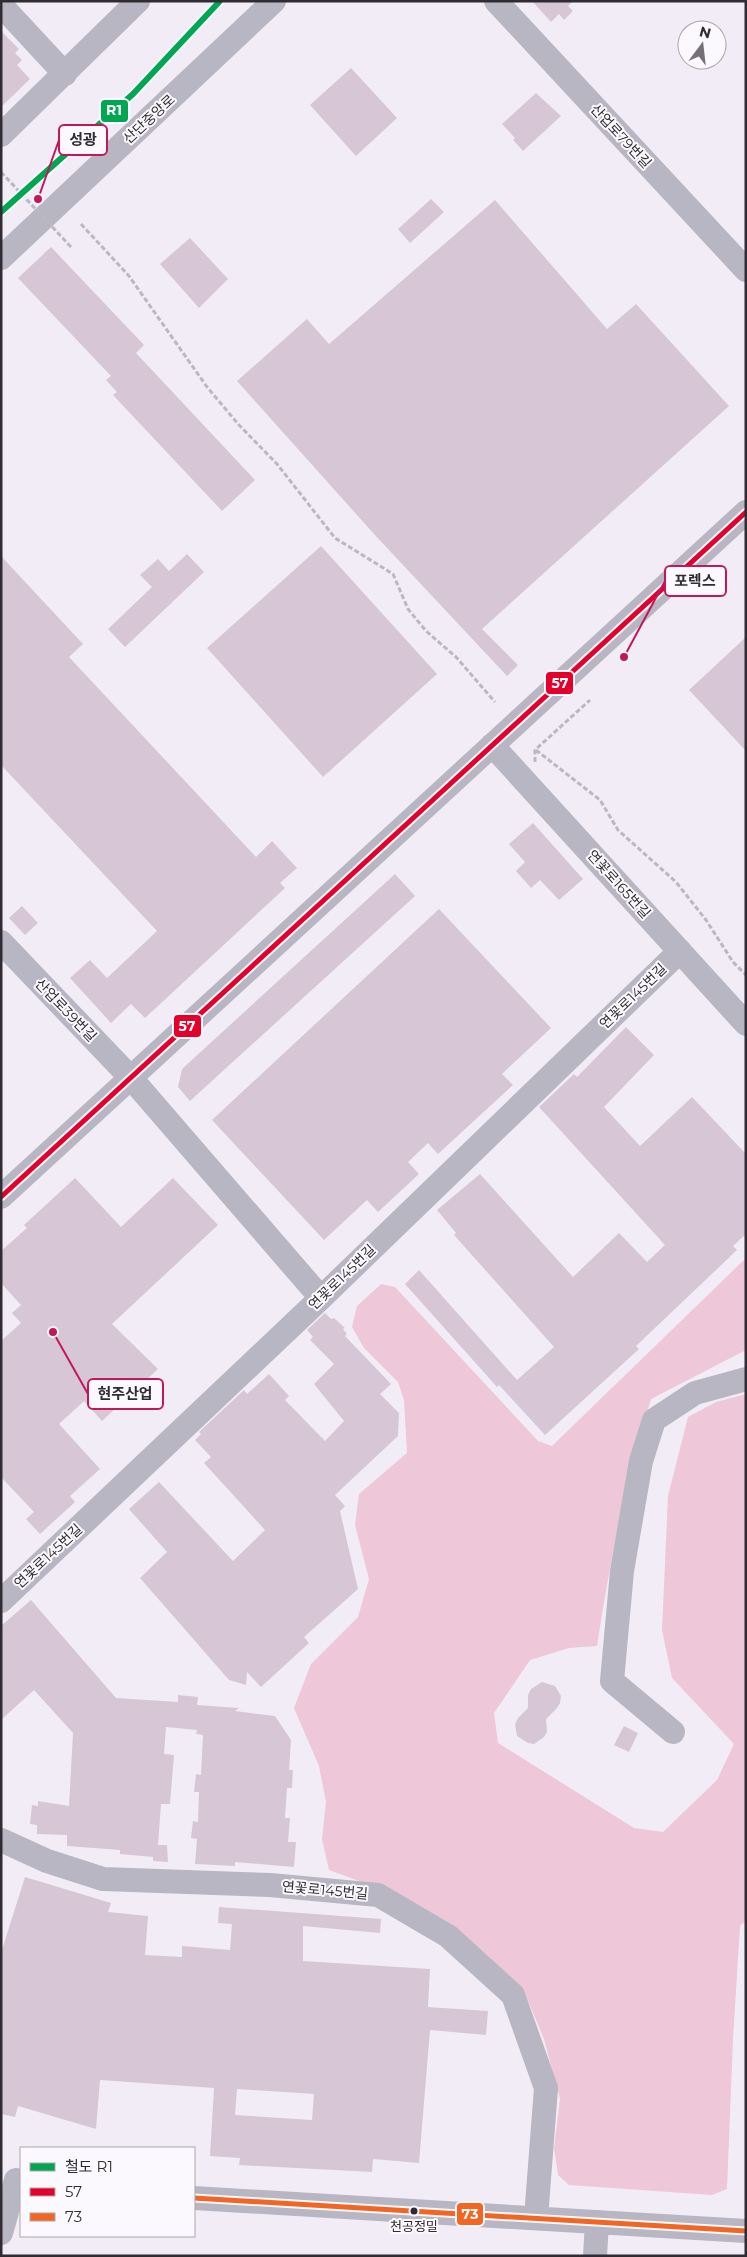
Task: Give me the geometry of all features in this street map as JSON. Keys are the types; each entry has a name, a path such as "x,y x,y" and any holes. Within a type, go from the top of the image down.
{"street":[{"path":"1,135 138,1"},
{"name":"산단중앙로","path":"1,258 274,1"},
{"name":"산업로79번길","path":"496,1 746,270"},
{"path":"1,6 65,74"},
{"path":"1,1197 746,512"},
{"name":"연꽃로165번길","path":"492,745 746,1024"},
{"name":"산업로39번길","path":"1,942 131,1078 321,1298"},
{"name":"연꽃로145번길","path":"1,1601 321,1298 680,951"},
{"path":"673,1732 612,1681 622,1571 641,1461 654,1420 695,1393 746,1379"},
{"name":"연꽃로145번길","path":"1,1840 47,1860 103,1879 270,1885 378,1895 448,1936 513,1995 546,2088 536,2218"},
{"path":"1,2233 13,2180"},
{"path":"195,2198 746,2231"},
{"path":"596,2256 597,2222"}],"path":[{"path":"1,172 71,246"},
{"path":"80,224 129,276 207,387 238,425 276,464 335,538 393,574 408,609 426,631 456,657 494,702"},
{"path":"590,700 535,750 600,800 618,830 676,882 706,920 733,962 746,975"}],"shaded area":[{"path":"746,1258 746,1350 651,1399 633,1460 619,1521 597,1646 569,1648 530,1660 494,1713 498,1743 634,1828 663,1832 717,1780 734,1744 672,1678 662,1630 668,1496 688,1417 716,1402 746,1394 746,1920 740,1926 727,2189 712,2195 569,2185 558,2175 554,2148 560,2099 544,2039 524,1991 487,1955 441,1920 378,1888 329,1870 322,1839 326,1802 319,1766 294,1708 311,1664 358,1617 369,1579 355,1525 359,1494 407,1453 404,1400 398,1382 364,1348 352,1327 357,1306 381,1284 395,1287 538,1441 552,1446"}],"building":[{"path":"532,1 573,1 568,6 573,11 564,20 559,14 551,22"},
{"path":"1,31 19,49 15,53 22,60 17,65 30,79 1,107"},
{"path":"351,68 397,118 356,156 310,105"},
{"path":"536,93 561,116 523,151 513,140 515,138 502,124"},
{"path":"431,199 444,212 410,243 398,229"},
{"path":"495,200 607,329 636,304 729,406 482,629 518,665 507,676 374,534 237,381 307,319 329,344"},
{"path":"190,238 228,279 199,308 160,264"},
{"path":"51,247 144,345 136,353 255,480 222,511 113,395 117,392 106,380 111,376 18,278"},
{"path":"321,546 437,674 323,777 207,648"},
{"path":"187,554 204,572 125,647 108,629 152,587 140,575 158,559 169,571"},
{"path":"1,556 83,644 69,657 256,857 272,841 297,868 280,883 285,888 145,1018 131,1004 111,1023 70,978 90,960 107,978 157,931 1,765"},
{"path":"746,637 746,751 689,690"},
{"path":"533,823 583,879 559,900 540,880 531,888 516,871 525,862 509,844"},
{"path":"395,874 415,896 190,1101 178,1087 182,1069"},
{"path":"22,906 38,923 25,935 9,918"},
{"path":"439,909 551,1028 502,1074 513,1085 438,1154 428,1143 408,1162 419,1174 378,1212 367,1200 324,1240 212,1120"},
{"path":"626,1027 654,1055 604,1107 640,1146 692,1097 746,1154 746,1234 733,1246 737,1250 636,1346 639,1349 545,1435 499,1385 497,1387 405,1284 419,1270 517,1380 554,1347 454,1235 456,1233 437,1210 480,1174 573,1277 619,1233 647,1262 665,1245 539,1107 574,1074 577,1077"},
{"path":"75,1178 121,1227 173,1178 218,1225 112,1324 158,1369 102,1421 84,1401 59,1424 100,1469 70,1496 75,1502 40,1534 26,1519 34,1512 1,1477 1,1341 21,1323 12,1313 21,1305 1,1283 1,1251 27,1228 24,1225"},
{"path":"325,1313 345,1328 343,1329 347,1334 345,1336 391,1384 380,1394 399,1413 398,1436 335,1495 345,1506 340,1511 358,1589 304,1637 309,1643 261,1687 247,1672 246,1685 229,1680 140,1578 167,1552 129,1509 159,1482 233,1561 265,1530 204,1463 211,1457 195,1440 201,1434 199,1432 244,1390 247,1394 269,1374 289,1396 285,1400 325,1441 344,1421 314,1384 334,1364 310,1340 313,1337 307,1330"},
{"path":"31,1600 116,1698 178,1702 178,1695 198,1697 197,1705 239,1708 235,1711 275,1716 291,1740 289,1770 293,1770 292,1788 287,1788 285,1818 290,1818 288,1842 296,1842 294,1867 235,1862 235,1866 195,1864 197,1839 191,1838 193,1821 198,1822 199,1792 194,1792 196,1774 201,1775 203,1735 196,1734 197,1730 166,1727 164,1754 174,1755 170,1804 161,1804 158,1845 167,1845 168,1862 153,1861 153,1857 120,1854 120,1850 67,1846 67,1835 37,1834 37,1825 30,1824 32,1805 38,1806 38,1801 69,1806 73,1733 34,1690 1,1720 1,1626"},
{"path":"542,1682 555,1686 561,1696 560,1703 546,1719 547,1732 544,1737 534,1744 528,1743 517,1736 515,1724 528,1708 528,1695 531,1689"},
{"path":"624,1726 638,1733 629,1752 614,1745"},
{"path":"25,1877 111,1903 108,1912 148,1916 145,1955 182,1957 182,1946 230,1950 232,1924 218,1923 219,1907 381,1919 380,1933 303,1926 303,1961 430,1969 428,2007 488,2011 486,2035 430,2030 419,2163 373,2159 372,2172 239,2165 240,2158 210,2156 214,2088 100,2080 96,2129 18,2106 15,2117 1,2114 1,1953","holes":["237,2089 314,2094 312,2120 235,2115"]}],"rail line":[{"name":"R1","path":"1,212 133,94 220,1"}],"transit line":[{"name":"57","path":"1,1197 746,512"},
{"name":"73","path":"195,2198 746,2231"}],"place":[{"name":"성광","path":"38,199"},
{"name":"포렉스","path":"624,657"},
{"name":"현주산업","path":"53,1332"},
{"name":"천공정밀","path":"414,2211"}]}
